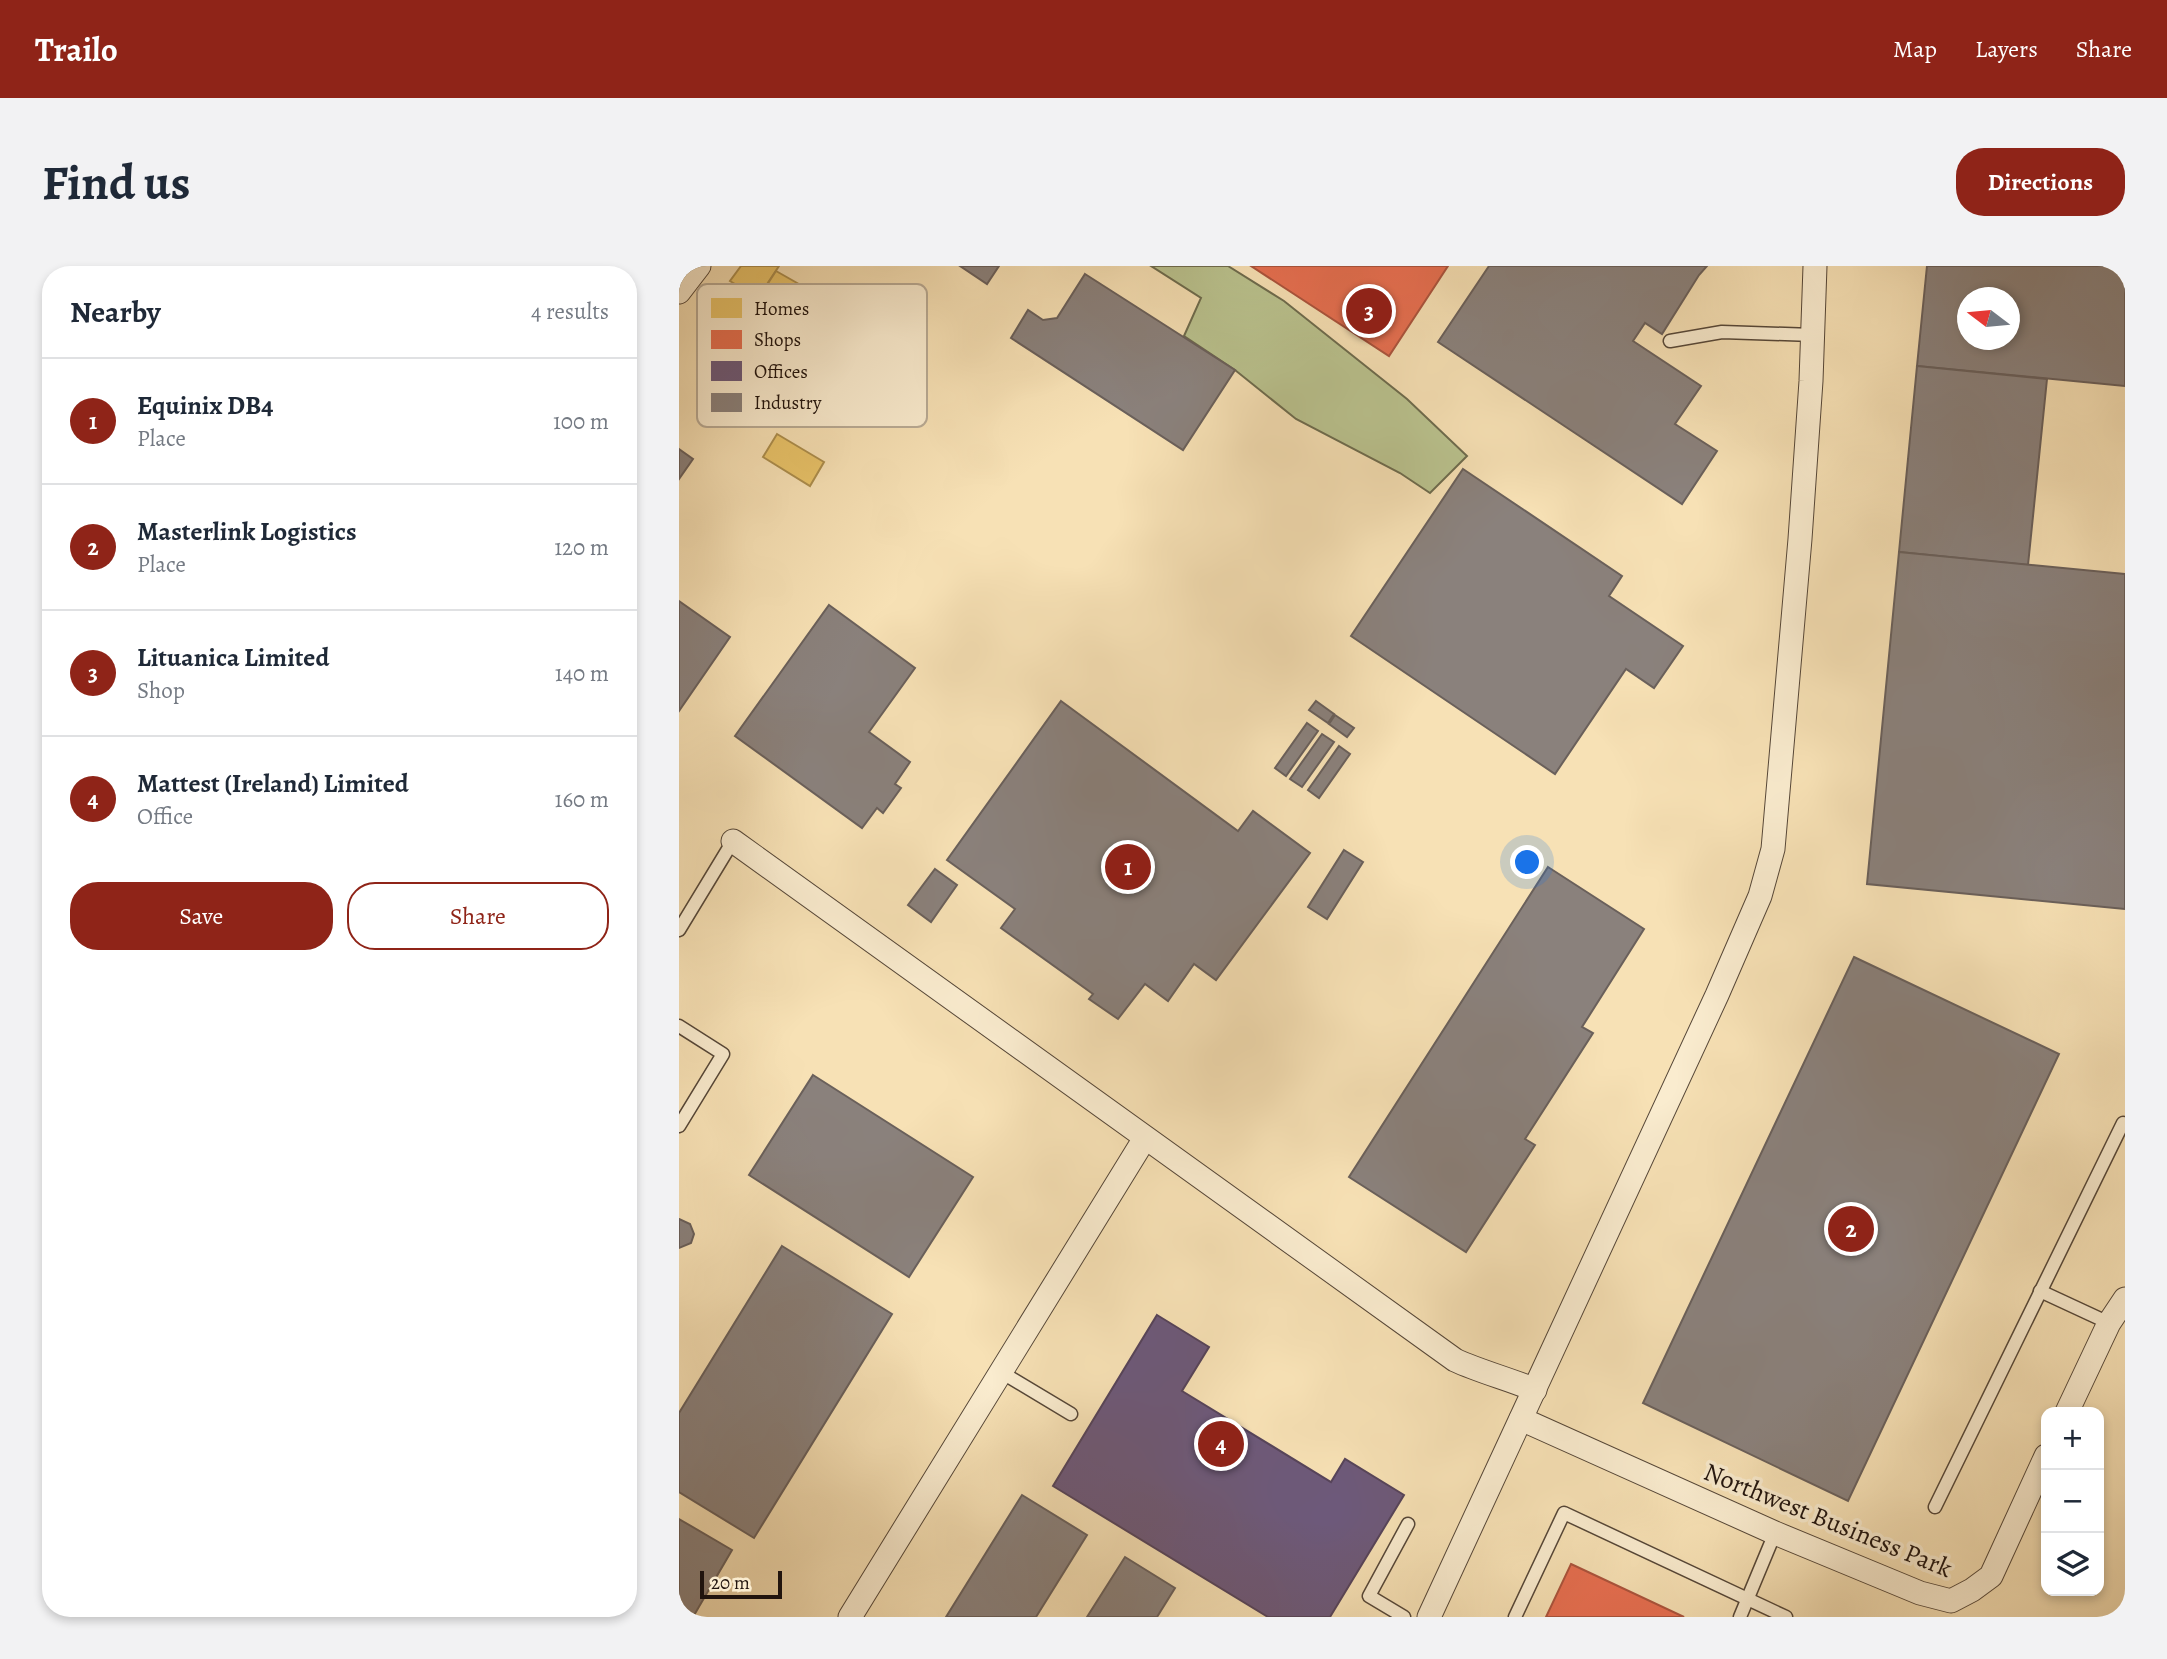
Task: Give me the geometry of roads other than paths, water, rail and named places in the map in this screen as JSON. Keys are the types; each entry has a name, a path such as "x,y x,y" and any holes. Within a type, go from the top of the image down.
{"street":[{"path":"679,292 699,266"},
{"path":"1429,1617 1717,995 1760,896 1773,849 1800,538 1815,266"},
{"path":"733,841 1455,1360 1485,1374 1506,1378 1535,1390"},
{"path":"850,1617 1145,1138"},
{"path":"2069,1407 2109,1323 2125,1299"},
{"name":"Northwest Business Park","path":"1521,1419 1775,1534 1920,1593 1951,1601 1991,1576 2041,1468"}],"lane":[{"path":"1670,341 1722,332 1813,335"},
{"path":"679,930 733,841"},
{"path":"679,1026 723,1054 679,1126"},
{"path":"1935,1507 2123,1124"},
{"path":"2041,1291 2109,1323"},
{"path":"1001,1372 1071,1414"},
{"path":"1515,1617 1564,1513 1786,1617"},
{"path":"1404,1617 1369,1596 1408,1524"},
{"path":"1740,1617 1775,1534"}],"place":[{"name":"Lituanica Limited","path":"1369,311"},
{"name":"Equinix DB4","path":"1128,867"},
{"name":"Masterlink Logistics","path":"1851,1229"},
{"name":"Mattest (Ireland) Limited","path":"1221,1444"}]}
